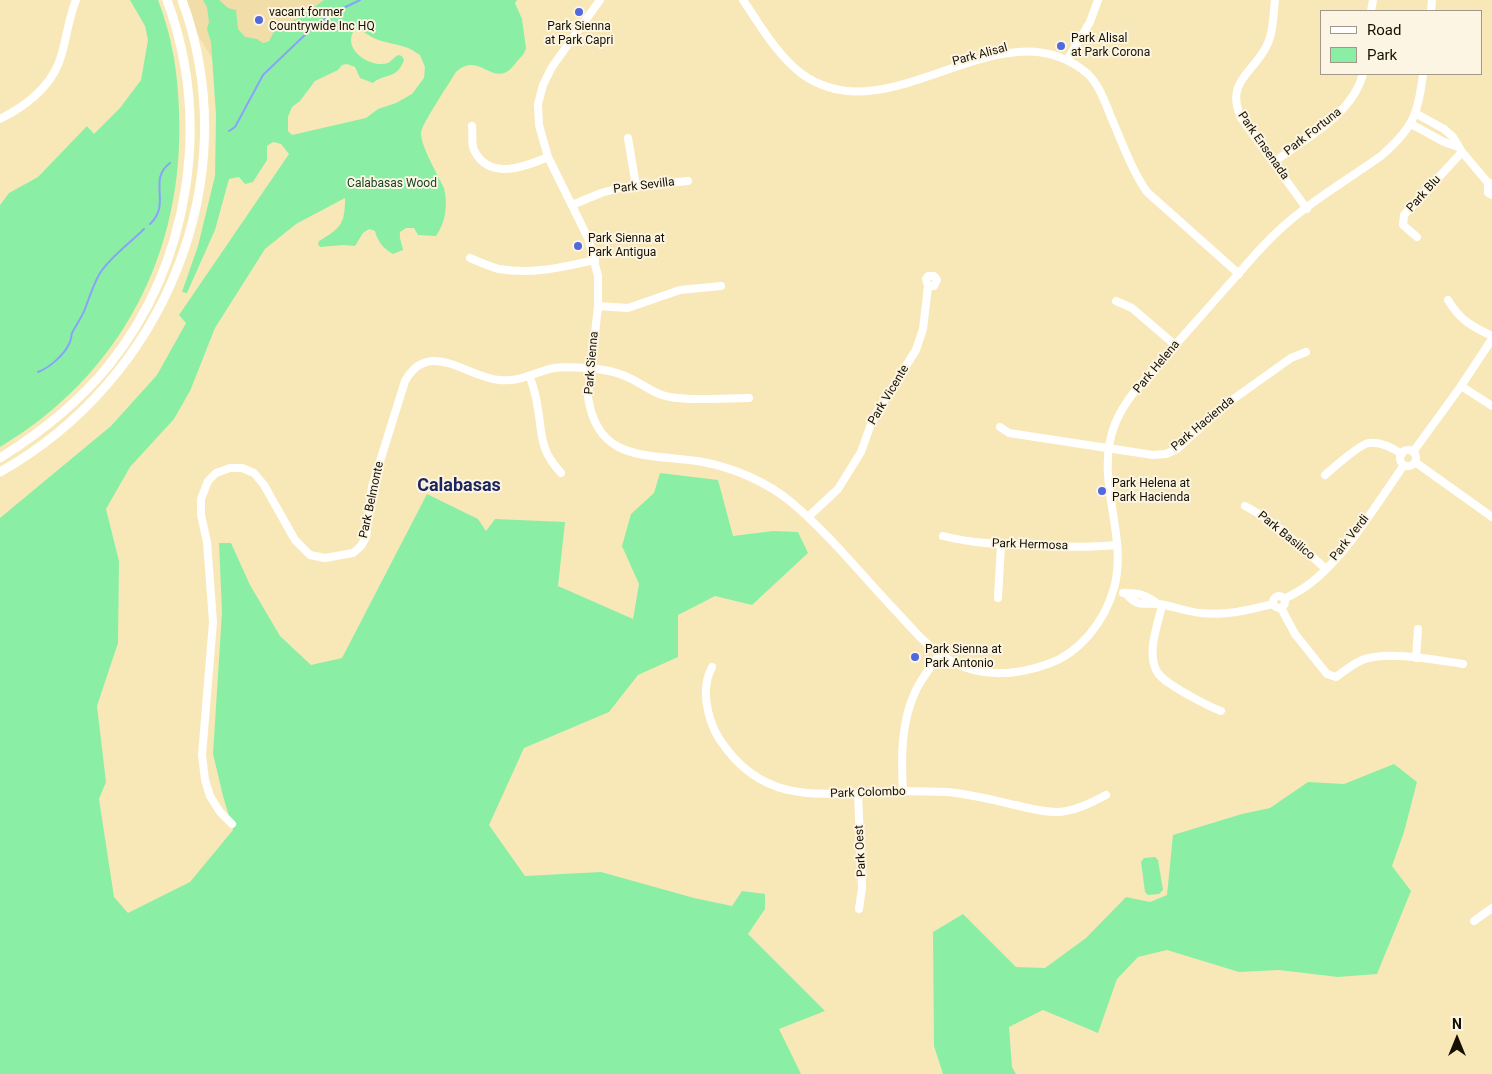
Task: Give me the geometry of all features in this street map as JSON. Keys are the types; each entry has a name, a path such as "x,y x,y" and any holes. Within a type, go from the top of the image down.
{"street":[{"path":"0,119 18,110 36,96 51,78 62,56 76,0"},
{"path":"0,458 45,428 85,392 108,366 144,312 170,254 183,205 191,131 190,107 182,54 177,29 167,0"},
{"path":"0,472 54,436 92,402 118,372 156,317 181,259 197,206 205,130 197,52 182,0"},
{"name":"Park Sienna","path":"600,0 552,67 543,85 538,104 539,125 548,157 588,238 595,260 599,284 598,306 588,397 590,412 596,424 603,435 624,450 640,455 703,462 738,472 761,482 785,497 808,517 924,641 940,654 962,666 987,673"},
{"name":"Park Alisal","path":"743,0 784,58 803,74 829,87 844,90 876,89 986,51 1006,47 1026,46 1048,49 1069,57 1089,75 1101,93 1137,177 1147,192 1239,274"},
{"path":"1069,57 1090,22 1098,0"},
{"name":"Park Ensenada","path":"1275,0 1272,32 1264,52 1238,85 1235,93 1237,109 1241,118 1307,209"},
{"name":"Park Fortuna","path":"1274,162 1339,114 1352,99 1360,85 1363,75"},
{"name":"Park Helena","path":"987,673 1010,674 1033,670 1060,660 1092,633 1105,614 1117,577 1117,545 1106,468 1108,448 1115,425 1124,406 1175,345 1278,231 1381,156 1397,142 1411,124 1416,112 1423,75"},
{"path":"1416,112 1448,133 1491,184 1487,191 1492,195"},
{"path":"1411,124 1460,149"},
{"path":"472,126 474,149 483,161 496,168 513,170 548,157"},
{"path":"628,138 636,186"},
{"name":"Park Blu","path":"1417,237 1403,225 1404,215 1460,149"},
{"name":"Park Sevilla","path":"572,205 601,193 620,188 688,180"},
{"path":"470,258 498,268 527,271 552,270 595,260"},
{"path":"598,306 628,308 680,290 721,286"},
{"name":"Park Vicente","path":"808,517 838,489 861,452 878,410 916,350 923,329 928,286"},
{"path":"1413,452 1461,386 1492,338 1469,325 1456,313 1448,300"},
{"path":"1116,301 1132,308 1175,345"},
{"name":"Park Hacienda","path":"1000,427 1010,433 1153,455 1166,454 1177,449 1225,405 1291,358 1306,352"},
{"name":"Park Belmonte","path":"232,824 220,812 210,796 205,780 202,755 213,622 207,542 201,515 200,499 208,481 216,473 230,468 242,468 254,473 264,485 295,540 310,555 325,558 353,553 361,546 366,537 372,486 405,381 409,373 416,366 426,361 446,362 498,380 530,377 555,368 590,369 626,376 650,390 675,398 749,398"},
{"path":"530,377 545,451 550,461 561,473"},
{"path":"1461,386 1492,406"},
{"path":"1325,475 1367,442 1386,445 1402,454"},
{"path":"1402,454 1406,451 1413,452"},
{"path":"1413,452 1416,457 1415,462"},
{"path":"1402,454 1401,461 1404,465 1412,465 1415,462"},
{"path":"1415,462 1492,518"},
{"name":"Park Verdi","path":"1140,604 1160,605 1201,614 1234,614 1273,604 1277,596 1284,599 1307,586 1326,569 1348,544 1404,465"},
{"name":"Park Basilico","path":"1245,506 1265,516 1326,569"},
{"name":"Park Hermosa","path":"943,536 966,542 1056,547 1117,545"},
{"path":"998,598 1001,544"},
{"path":"1114,590 1143,594 1140,604 1132,600 1125,593"},
{"name":"Park Verdi","path":"1143,594 1160,605"},
{"path":"1281,608 1285,603 1284,599"},
{"path":"1273,604 1281,608 1295,634 1326,674 1336,676 1363,660 1382,656 1462,664"},
{"path":"1160,605 1153,642 1156,670 1172,685 1206,706 1221,711"},
{"path":"1416,658 1418,629"},
{"path":"903,791 902,753 904,729 909,707 916,689 940,654"},
{"name":"Park Colombo","path":"712,667 706,682 707,705 716,733 736,761 756,776 790,792 815,795 903,791 950,792 991,799 1040,811 1057,812 1073,810 1106,796"},
{"name":"Park Oest","path":"858,793 862,888 859,909"},
{"path":"1474,920 1492,908"}],"shaded area":[{"path":"177,0 335,0 219,70"}],"green space":[{"path":"130,0 158,0 171,41 179,111 178,163 171,213 157,260 137,305 111,346 80,384 43,418 0,447 0,205 9,193 38,177 87,126 94,134 120,108 141,80 148,40 145,26"},
{"name":"Calabasas Wood","path":"203,0 219,0 228,8 236,10 238,29 245,37 257,39 263,43 269,41 276,28 299,18 324,0 517,0 515,3 522,19 526,48 515,64 500,74 473,65 465,66 456,72 422,129 424,146 445,194 446,207 444,219 436,236 418,235 414,228 406,228 400,232 403,250 393,254 381,244 375,231 369,229 363,233 355,246 320,247 319,241 337,229 343,220 345,198 296,224 265,249 215,328 190,391 174,419 130,467 106,509 119,561 118,643 97,706 106,782 99,799 114,897 128,913 190,882 233,830 213,754 222,612 219,543 231,543 250,585 280,636 311,665 342,658 427,494 478,519 486,531 495,519 565,522 558,586 633,619 639,584 622,546 631,514 654,493 660,473 718,480 733,536 773,531 798,532 808,553 752,605 715,596 678,615 678,657 638,675 609,712 524,748 489,825 525,876 601,872 694,898 732,906 742,891 765,894 765,909 748,934 825,1011 779,1029 801,1074 0,1074 0,518 111,426 157,375 186,323 179,315 289,154 281,144 273,142 267,146 267,160 253,182 245,184 239,177 229,179 215,230 187,293 182,292 198,246 215,176 216,115 211,42 207,29 209,22 207,7","holes":["355,29 360,29 377,39 411,49 420,55 425,67 424,78 412,94 396,103 378,109 366,118 292,135 288,131 288,117 292,107 300,101 315,81 347,64 355,67 360,78 373,83 398,71 404,60 402,56 398,55 388,63 381,64 366,60 354,50 351,44 351,36"]},
{"path":"1394,764 1417,782 1404,832 1392,866 1411,891 1377,974 1338,977 1279,970 1239,972 1167,950 1138,957 1117,979 1098,1033 1043,1010 1009,1027 1012,1067 1016,1074 943,1074 934,1046 933,932 963,914 1016,967 1045,968 1086,938 1126,897 1150,902 1167,895 1173,835 1242,814 1270,808 1308,782 1344,784"},
{"path":"1155,857 1158,860 1163,890 1159,894 1148,895 1145,892 1141,862 1144,858"}],"waterway":[{"path":"229,131 235,127 263,75 309,31 331,14 360,0"},
{"path":"150,224 159,208 160,177 163,170 170,163"},
{"path":"38,372 56,361 67,348 72,333 84,312 95,282 104,267 144,229"}],"place":[{"name":"Park Sienna at Park Capri","path":"579,12"},
{"name":"vacant former Countrywide Inc HQ","path":"259,20"},
{"name":"Park Alisal at Park Corona","path":"1061,46"},
{"name":"Park Sienna at Park Antigua","path":"578,246"},
{"name":"Park Helena at Park Hacienda","path":"1102,491"},
{"name":"Park Sienna at Park Antonio","path":"915,657"}],"district":[{"name":"Calabasas","path":"459,486"}]}
